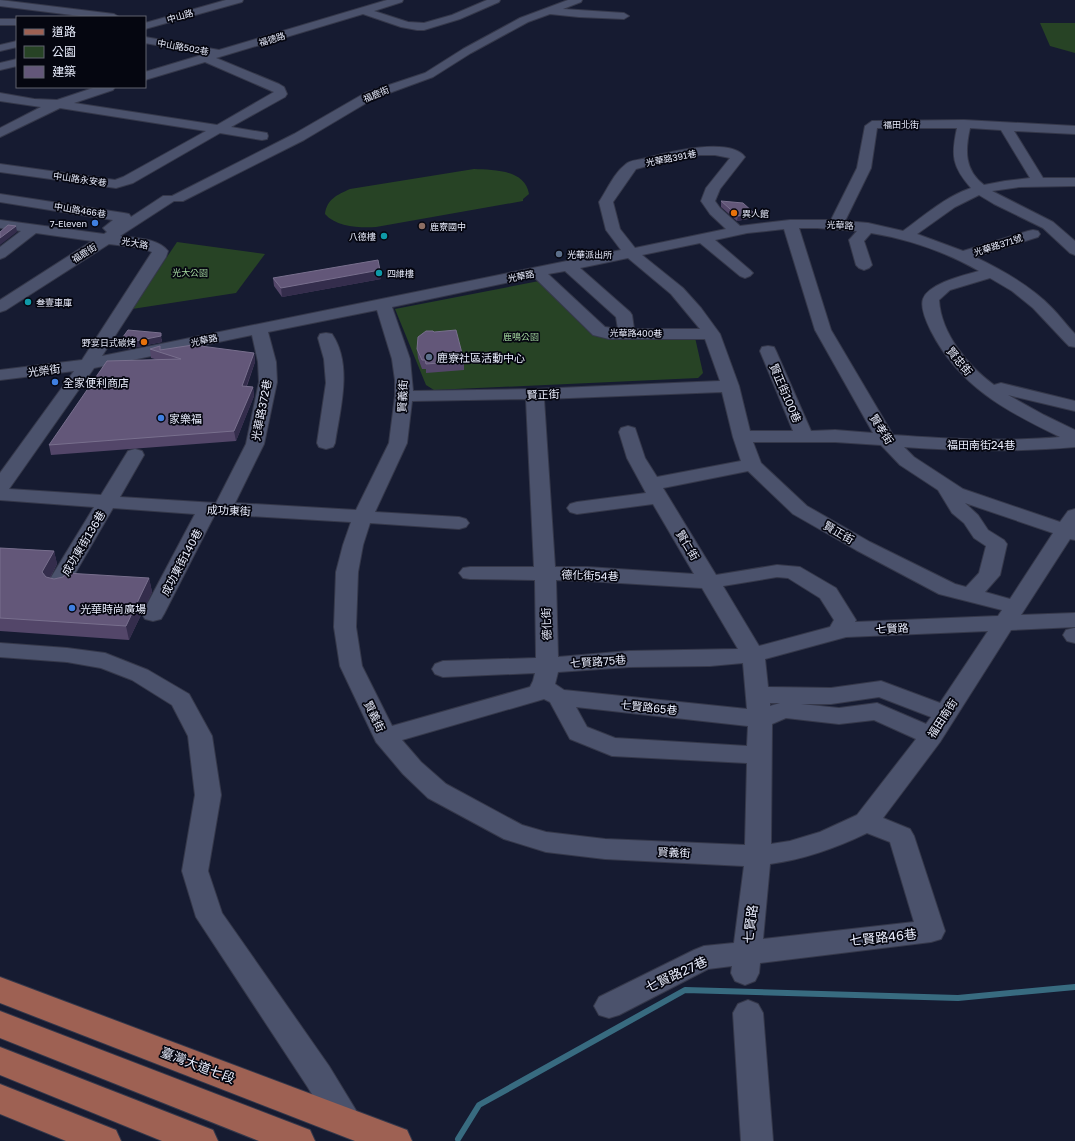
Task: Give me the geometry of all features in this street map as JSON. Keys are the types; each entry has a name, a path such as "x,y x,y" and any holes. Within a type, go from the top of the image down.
{"main road":[{"name":"臺灣大道七段","path":"0,990 395,1141"},
{"path":"0,1024 298,1141"},
{"path":"0,1061 201,1141"},
{"path":"0,1098 104,1141"}],"street":[{"path":"31,7 46,0"},
{"name":"中山路","path":"146,21 218,1 238,0"},
{"name":"福德路","path":"146,76 398,0"},
{"path":"364,11 415,32 435,23 470,12 495,0"},
{"name":"福鹿街","path":"0,307 101,238 173,199 298,137 369,96 429,75 467,51 524,20 577,0"},
{"name":"中山路","path":"146,26 218,1"},
{"path":"0,3 106,16"},
{"path":"76,12 96,3"},
{"path":"549,10 579,14 624,16"},
{"path":"0,22 15,22"},
{"path":"426,38 448,26 435,23"},
{"name":"中山路502巷","path":"146,40 222,54"},
{"path":"0,48 16,44"},
{"path":"0,65 16,57"},
{"name":"中山路永安巷","path":"0,168 116,184 128,180 281,94 280,90 275,87 206,58"},
{"path":"0,65 16,62"},
{"path":"0,65 16,69"},
{"path":"0,133 10,126 59,104 102,88"},
{"path":"0,97 59,104 262,136"},
{"name":"福田北街","path":"836,224 864,168 871,126 876,124 964,124 1005,126 1073,133"},
{"path":"964,124 960,150 961,163 967,174 982,190 1010,207 1049,226 1075,250"},
{"path":"1005,126 1040,182"},
{"name":"光華路391巷","path":"631,253 613,230 606,202 619,181 630,166 697,152 732,153 738,157 713,188 708,201 715,211 738,232"},
{"path":"906,235 946,206 965,195 1001,186 1040,182 1075,182"},
{"name":"中山路466巷","path":"0,198 124,217 124,219 101,238"},
{"name":"光大路","path":"0,224 144,244 154,247 160,251 158,257 88,364"},
{"name":"光華路","path":"88,364 703,238 790,224 836,224 868,227 906,235 931,243 962,256 1013,285 1034,301 1075,342"},
{"name":"賢孝街","path":"790,224 823,330 887,441 907,461 956,493 1072,526"},
{"path":"864,265 856,240 868,227"},
{"path":"0,254 34,228"},
{"name":"光華路371號","path":"962,256 1033,234"},
{"path":"703,238 745,272"},
{"name":"賢正街","path":"631,253 677,291 695,311 712,334 730,386 742,437 752,466 800,510 863,546 940,585 971,595 1010,615"},
{"path":"569,266 624,315 628,334"},
{"name":"光華路400巷","path":"537,272 599,331 609,334 712,334"},
{"name":"賢忠街","path":"992,272 944,286 931,299 931,312 939,331 952,354 965,369 982,384 1032,417 1075,437"},
{"name":"賢義街","path":"383,304 401,359 404,380 404,396 398,443 362,518 353,545 347,572 345,627 351,666 385,736 412,768 437,791 513,832 546,842 605,849 758,856"},
{"name":"光華路372巷","path":"216,509 255,444 268,382 268,362 259,329"},
{"path":"326,338 333,359 335,383 326,443"},
{"name":"賢正街100巷","path":"768,352 804,435"},
{"path":"0,487 88,364"},
{"name":"光榮街","path":"0,375 88,364"},
{"name":"賢正街","path":"404,396 536,394 730,386"},
{"path":"1001,388 1075,406"},
{"name":"德化街","path":"536,394 545,574 547,665 545,681 550,692"},
{"name":"賢仁街","path":"628,432 636,458 753,655"},
{"name":"賢正街100巷","path":"742,437 804,435 835,436 887,441"},
{"name":"福田南街24巷","path":"887,441 938,444 1042,444 1075,441"},
{"name":"成功東街136巷","path":"58,584 135,455"},
{"path":"577,508 655,491 752,466"},
{"path":"946,487 959,509 971,519 981,534 996,544 989,575 971,595"},
{"name":"成功東街","path":"0,494 458,524"},
{"name":"成功東街140巷","path":"154,614 216,509"},
{"name":"福田南街","path":"758,856 790,851 828,840 866,822 931,736 1010,615 1072,526"},
{"name":"德化街54巷","path":"470,573 587,574 710,582 777,571 793,572 828,593 845,620 838,632"},
{"name":"七賢路","path":"746,963 758,856 759,707 753,655 846,630 1010,615 1075,630"},
{"path":"0,650 67,655 105,661 140,675 181,700 200,736 208,795 195,871 210,916 318,1076 346,1122"},
{"name":"七賢路75巷","path":"443,669 547,665 629,659 710,658 753,655"},
{"path":"759,707 881,689 945,714"},
{"path":"385,736 538,693 550,692 578,733 612,746 759,754"},
{"name":"七賢路65巷","path":"550,692 759,707"},
{"path":"759,707 839,716 877,711 931,736"},
{"name":"七賢路46巷","path":"746,963 931,932 901,836 866,822"},
{"name":"七賢路27巷","path":"609,1006 704,958 746,963"},
{"path":"748,1013 757,1141"}],"green space":[{"path":"1040,23 1075,23 1075,53 1050,46"},
{"path":"474,169 507,172 515,175 526,186 529,194 523,199 523,201 376,227 349,226 335,222 325,214 330,201 333,198 350,189"},
{"name":"光大公園","path":"177,242 265,254 236,293 132,309"},
{"name":"鹿鳴公園","path":"539,281 586,324 615,333 694,333 703,373 698,378 434,390 426,385 395,309"}],"building":[{"path":"721,201 743,203 754,213 738,216"},
{"path":"8,225 16,226 0,238 0,232"},
{"path":"378,260 380,270 281,288 273,278"},
{"path":"128,330 161,333 161,336 126,343 120,341"},
{"path":"456,330 464,361 426,364 425,360 422,360 417,349 418,337 426,331 434,332"},
{"name":"家樂福","path":"193,345 254,353 242,386 253,387 234,431 49,445 107,361 181,359 150,349 160,346 160,350"},
{"name":"光華時尚廣場","path":"0,548 54,551 42,572 46,577 54,579 63,577 66,573 149,578 126,626 0,618"}],"waterway":[{"path":"458,1139 479,1105 685,990 958,998 1075,987"}],"place":[{"name":"異人館","path":"734,213"},
{"name":"7-Eleven","path":"95,223"},
{"name":"鹿寮國中","path":"422,226"},
{"name":"八德樓","path":"384,236"},
{"name":"光華派出所","path":"559,254"},
{"name":"四維樓","path":"379,273"},
{"name":"叁壹車庫","path":"28,302"},
{"name":"野宴日式碳烤","path":"144,342"},
{"name":"鹿寮社區活動中心","path":"429,357"},
{"name":"全家便利商店","path":"55,382"},
{"name":"家樂福","path":"161,418"},
{"name":"光華時尚廣場","path":"72,608"}]}
